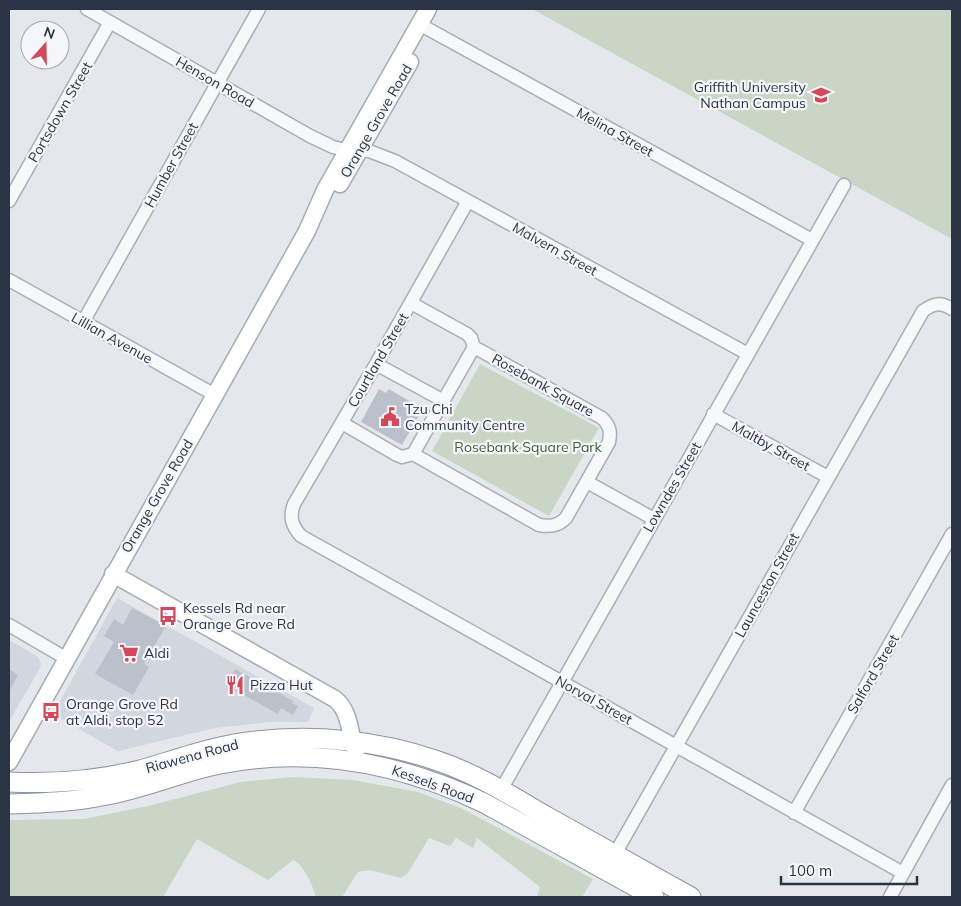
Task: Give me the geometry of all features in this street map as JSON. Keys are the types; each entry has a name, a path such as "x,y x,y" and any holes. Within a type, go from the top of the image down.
{"highway":[{"name":"Riawena Road","path":"9,782 60,783 103,778 138,770 207,749 255,741 295,738 352,742 387,747 434,759"},
{"name":"Riawena Road","path":"9,804 47,803 107,795 205,768 243,761 312,757 361,761"},
{"name":"Kessels Road","path":"434,759 501,790 610,862 654,897"},
{"name":"Kessels Road","path":"361,761 408,772 460,791 610,862 691,897"}],"main road":[{"name":"Orange Grove Road","path":"423,27 428,9"},
{"name":"Orange Grove Road","path":"9,762 307,231 324,190 353,151 423,27 440,9"},
{"path":"113,574 336,699 346,712 352,742 361,761"}],"street":[{"name":"Henson Road","path":"87,9 298,130 333,147 353,151"},
{"name":"Humber Street","path":"83,322 259,9"},
{"name":"Portsdown Street","path":"9,201 110,22"},
{"name":"Melina Street","path":"423,27 812,240"},
{"name":"Malvern Street","path":"353,151 373,152 395,161 748,354"},
{"name":"Lowndes Street","path":"501,790 844,185"},
{"name":"Courtland Street","path":"291,520 294,504 468,201"},
{"name":"Lillian Avenue","path":"9,280 215,395"},
{"name":"Rosebank Square","path":"342,423 397,455 402,457 413,454 539,525 554,526 561,523 566,518 587,482 609,442 608,424 602,418 474,346 467,334 410,303"},
{"name":"Launceston Street","path":"610,862 923,311 932,304 944,304 952,309"},
{"path":"413,454 474,346"},
{"path":"376,364 442,400"},
{"name":"Maltby Street","path":"714,414 828,477"},
{"path":"587,482 654,519"},
{"name":"Norval Street","path":"291,520 294,528 301,536 903,873"},
{"name":"Salford Street","path":"794,813 952,534"},
{"path":"9,626 67,659"},
{"path":"890,897 952,784"}],"shaded area":[{"path":"117,598 314,708 308,722 270,722 215,728 118,751 53,714"},
{"path":"9,640 38,657 41,663 40,668 9,722"}],"green space":[{"name":"Griffith University Nathan Campus","path":"532,9 952,9 952,239"},
{"name":"Rosebank Square Park","path":"480,364 599,428 549,516 432,451"},
{"path":"292,777 353,780 418,792 463,809 593,879 582,897 537,897 540,887 477,838 473,848 456,838 450,846 429,838 408,873 401,878 370,870 358,872 342,897 316,897 301,866 293,860 268,880 197,839 163,897 9,897 9,820 84,819 148,806 241,782"}],"building":[{"name":"Tzu Chi Community Centre","path":"379,389 386,393 389,389 416,405 413,409 420,413 402,445 361,422"},
{"name":"Aldi","path":"132,608 166,626 144,664 149,667 133,695 95,674 114,642 104,636 114,619 123,625"},
{"path":"9,669 18,675 9,692"},
{"path":"235,669 293,701 292,703 298,706 293,715 281,708 278,714 226,685"}],"place":[{"name":"Griffith University Nathan Campus","path":"821,95"},
{"name":"Tzu Chi Community Centre","path":"390,417"},
{"name":"Kessels Rd near Orange Grove Rd","path":"168,616"},
{"name":"Aldi","path":"129,653"},
{"name":"Pizza Hut","path":"235,685"},
{"name":"Orange Grove Rd at Aldi, stop 52","path":"51,712"}]}
